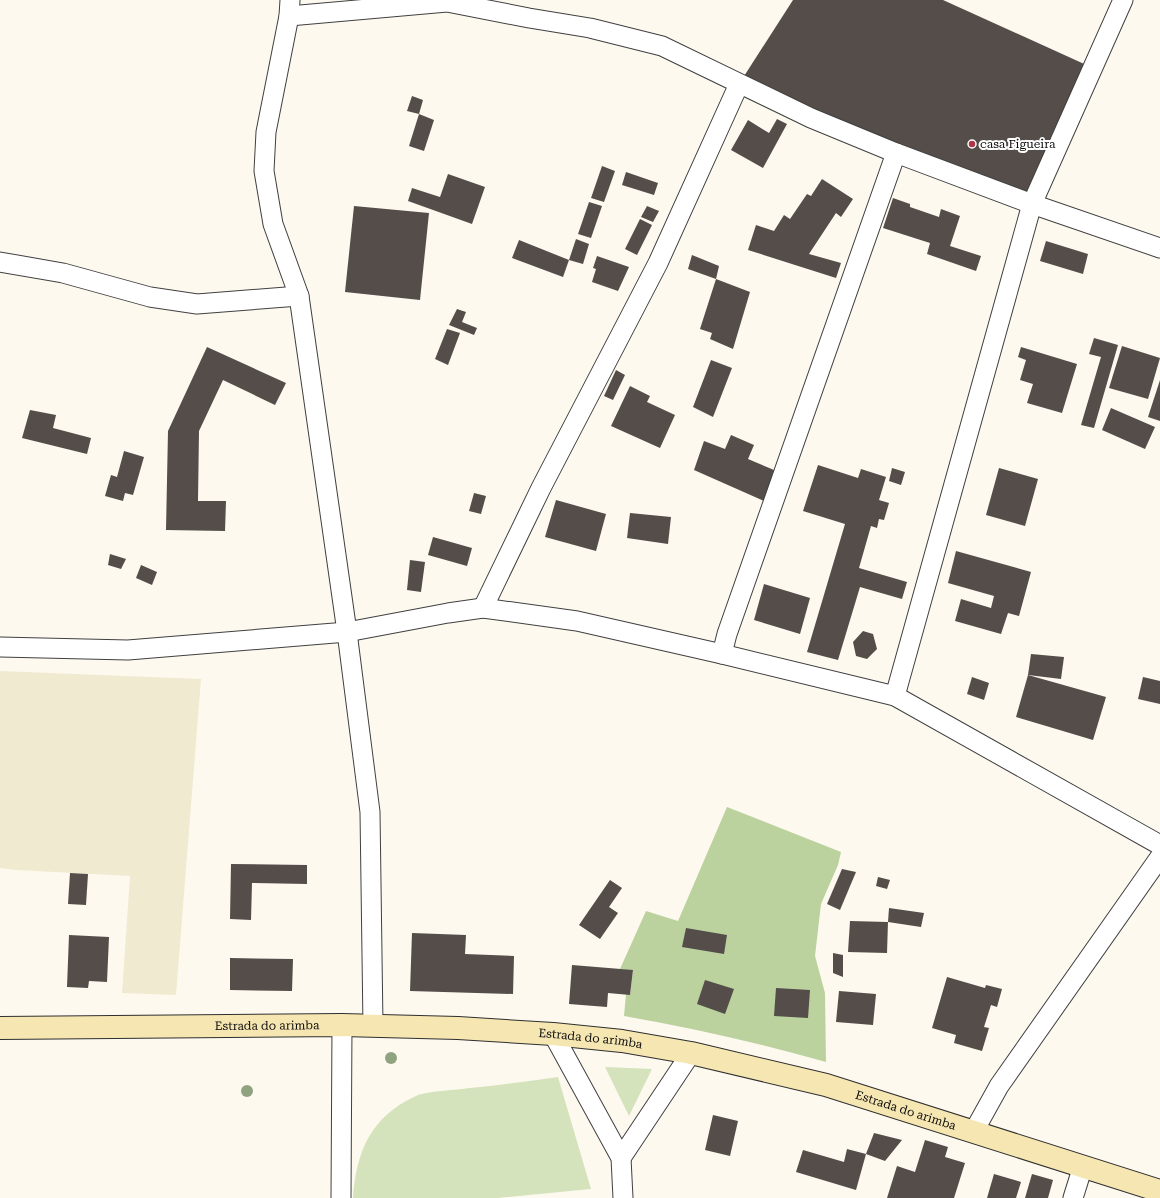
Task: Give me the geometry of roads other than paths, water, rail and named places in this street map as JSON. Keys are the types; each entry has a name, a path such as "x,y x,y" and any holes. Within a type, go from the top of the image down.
{"main road":[{"name":"Estrada do arimba","path":"0,1028 342,1025 458,1028 553,1034 622,1041 691,1053 826,1085 1160,1191"}],"street":[{"path":"895,696 1032,204 1123,0"},
{"path":"373,1026 370,812 347,632 299,296 273,224 264,170 266,132 290,8 446,2 590,28 662,46 811,118 896,154 1032,204 1160,248"},
{"path":"483,608 541,488 658,263 739,84"},
{"path":"722,654 727,634 896,154"},
{"path":"0,262 63,273 150,296 197,304 299,296"},
{"path":"0,648 128,650 347,632 483,608 577,621 895,696 1160,846"},
{"path":"974,1131 999,1086 1160,857"},
{"path":"341,1198 342,1025"},
{"path":"553,1034 621,1158 623,1198"},
{"path":"621,1158 691,1053"},
{"path":"1073,1198 1083,1166"}],"place":[{"name":"casa Figueira","path":"972,144"}]}
